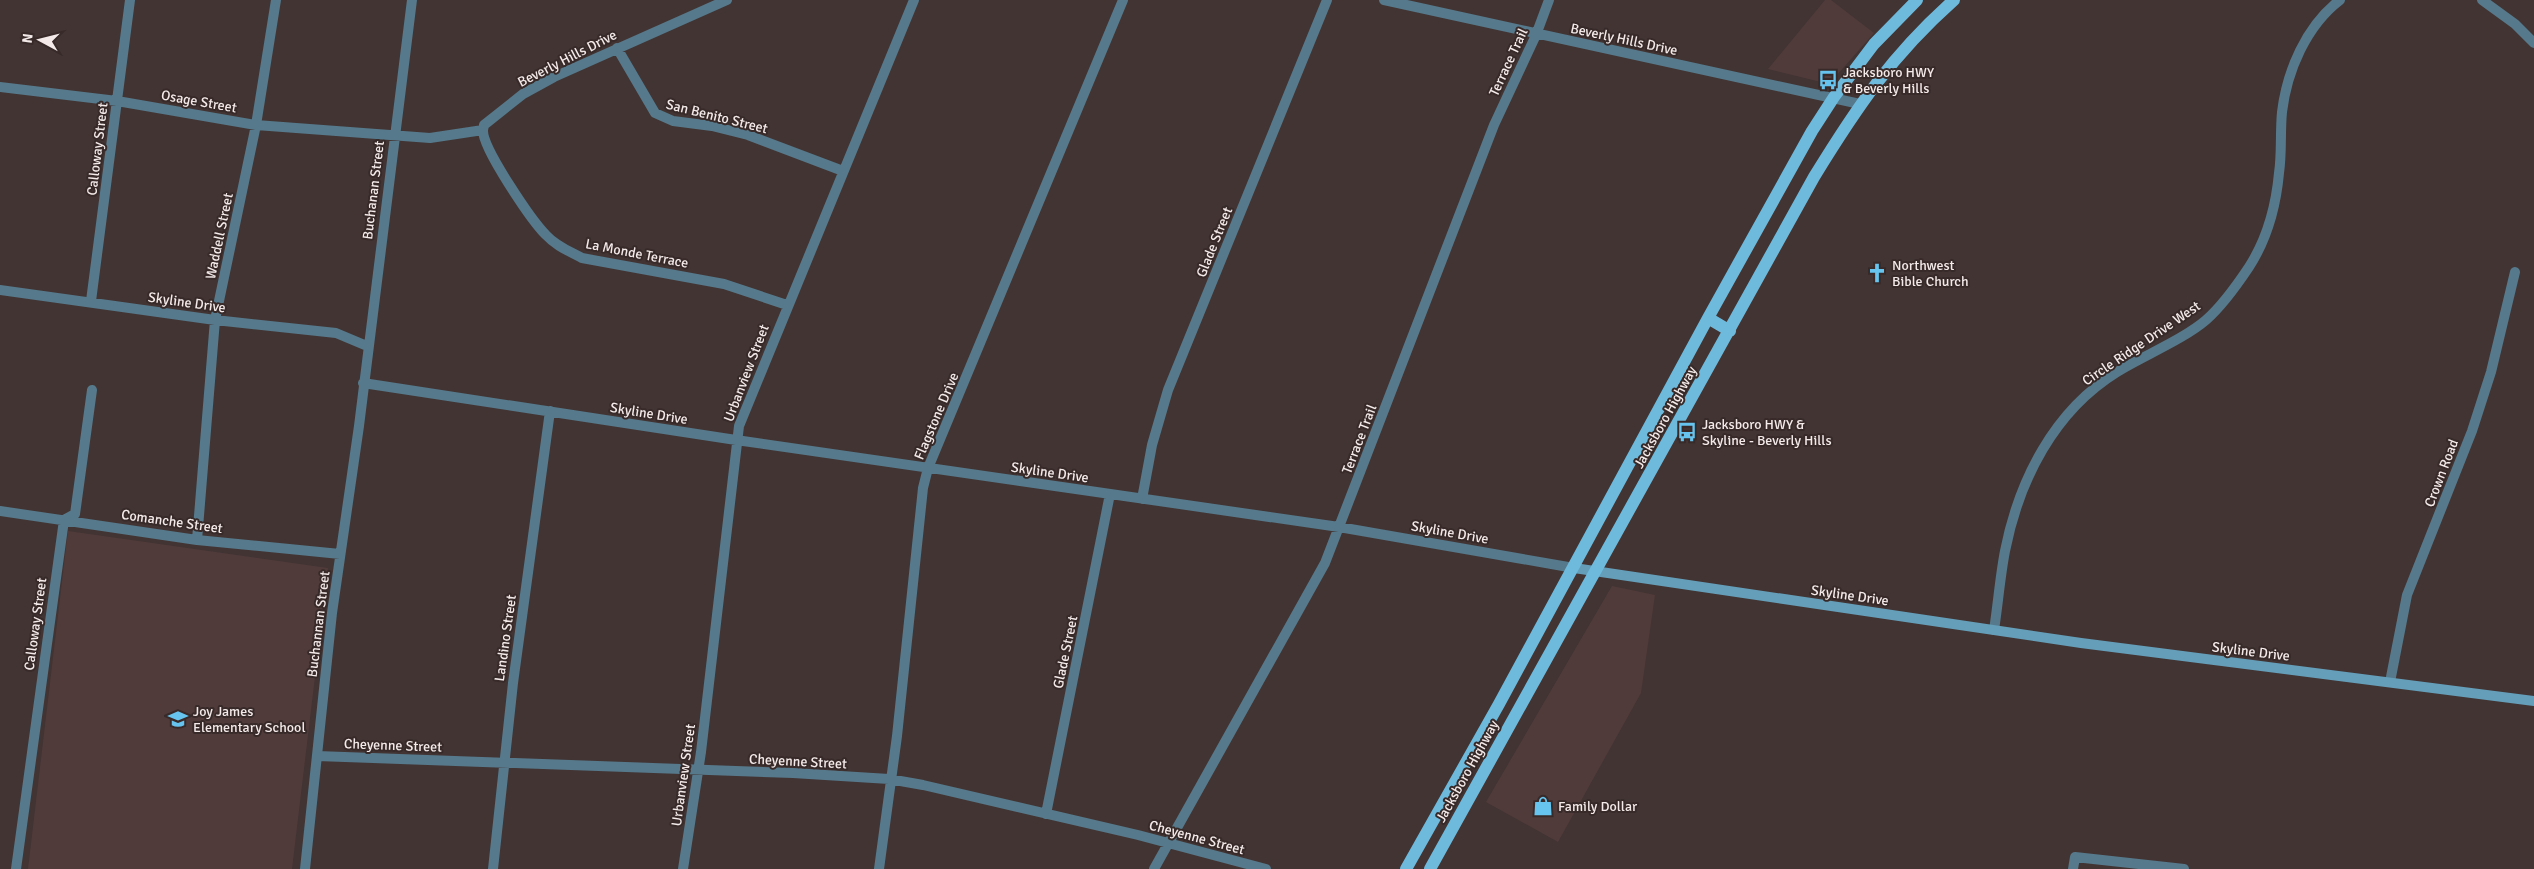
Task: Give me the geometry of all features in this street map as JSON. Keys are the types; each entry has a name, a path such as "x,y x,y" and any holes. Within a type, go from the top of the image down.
{"main road":[{"name":"Jacksboro Highway","path":"1406,869 1574,568 1790,170 1834,97 1874,44 1917,0"},
{"name":"Jacksboro Highway","path":"1430,869 1730,331 1805,192 1860,104 1888,66 1919,31 1954,0"},
{"path":"1708,318 1730,331"}],"street":[{"name":"Calloway Street","path":"91,301 130,0"},
{"name":"Waddell Street","path":"196,540 216,320 256,125 276,0"},
{"name":"Buchanan Street","path":"363,383 412,0"},
{"name":"Beverly Hills Drive","path":"483,130 484,125 523,94 554,77 727,0"},
{"name":"Urbanview Street","path":"683,869 698,770 739,426 787,305 914,0"},
{"name":"Flagstone Drive","path":"878,869 897,736 923,488 928,468 1123,0"},
{"name":"Glade Street","path":"1142,499 1152,445 1168,390 1327,0"},
{"name":"Beverly Hills Drive","path":"1384,0 1405,2 1536,35 1860,104"},
{"name":"Terrace Trail","path":"1154,869 1325,563 1494,126 1536,35 1549,0"},
{"path":"2323,16 2327,0"},
{"name":"Circle Ridge Drive West","path":"1994,630 2005,552 2015,511 2033,464 2058,425 2092,390 2116,373 2205,320 2249,266 2265,234 2274,207 2280,173 2282,114 2286,85 2301,48 2323,16 2340,0"},
{"path":"2482,0 2515,24 2534,43"},
{"name":"San Benito Street","path":"617,48 654,113 663,118 712,126 748,135 843,171"},
{"name":"Osage Street","path":"0,87 117,101 256,125 394,136"},
{"path":"394,136 430,138 483,130"},
{"name":"La Monde Terrace","path":"483,130 488,147 504,175 546,235 560,247 582,258 724,284 787,305"},
{"name":"Crown Road","path":"2390,682 2407,595 2472,431 2491,372 2516,272"},
{"name":"Skyline Drive","path":"0,290 91,301 216,320 336,332 368,346"},
{"name":"Skyline Drive","path":"363,383 736,440 1340,527 1574,568 1994,630 2534,701"},
{"name":"Buchannan Street","path":"305,869 340,554 363,383"},
{"name":"Calloway Street","path":"16,869 64,520 75,514 92,390"},
{"name":"Landino Street","path":"493,869 504,762 550,411"},
{"name":"Glade Street","path":"1046,814 1110,494"},
{"name":"Comanche Street","path":"0,511 196,540 340,554"},
{"name":"Cheyenne Street","path":"317,756 504,762 890,779 923,785 1168,843 1266,869"},
{"path":"2073,869 2075,857 2184,869"}],"shaded area":[{"path":"1825,0 1831,0 1874,33 1829,84 1768,69"},
{"name":"Joy James Elementary School","path":"68,531 328,568 292,869 28,869"},
{"path":"1612,586 1655,595 1641,693 1558,842 1486,802"}],"place":[{"name":"Jacksboro HWY & Beverly Hills","path":"1828,80"},
{"name":"Northwest Bible Church","path":"1877,273"},
{"name":"Jacksboro HWY & Skyline - Beverly Hills","path":"1687,432"},
{"name":"Joy James Elementary School","path":"178,719"},
{"name":"Family Dollar","path":"1543,806"}]}
